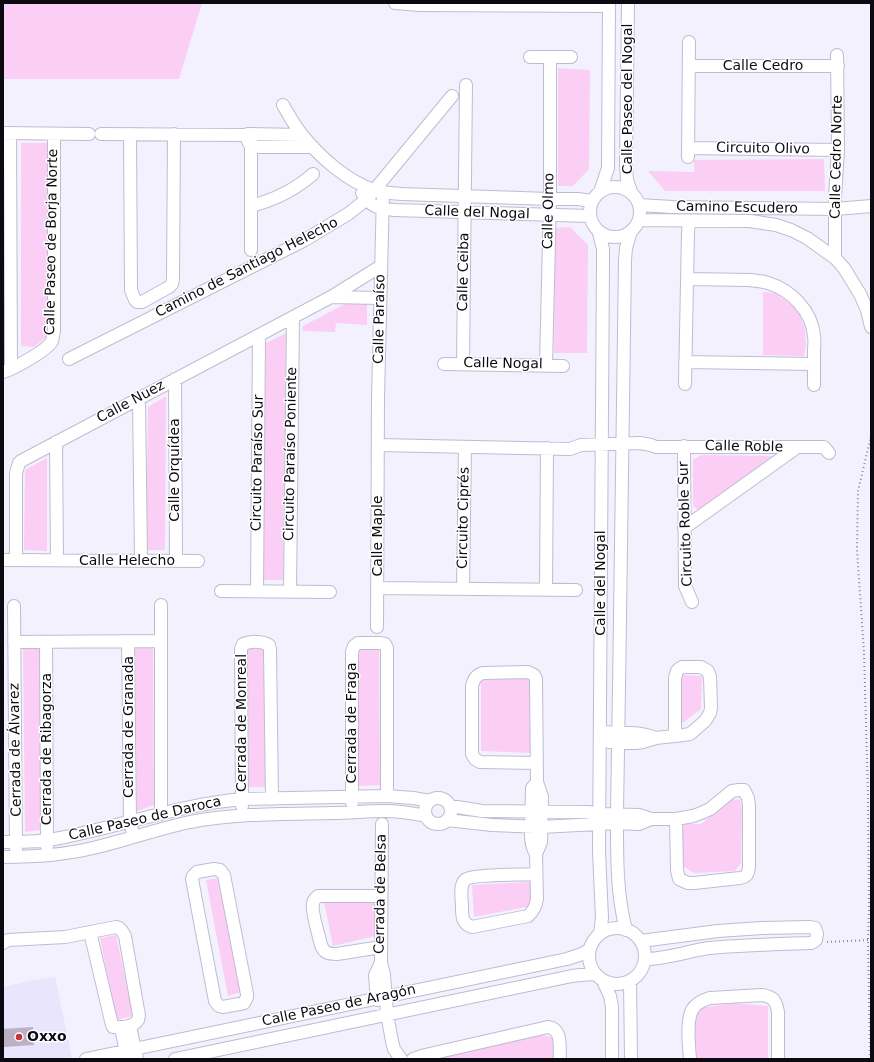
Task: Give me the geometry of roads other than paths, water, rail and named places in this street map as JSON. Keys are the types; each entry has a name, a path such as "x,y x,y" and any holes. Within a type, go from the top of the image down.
{"street":[{"path":"395,3 419,5 609,5"},
{"name":"Calle Paseo del Nogal","path":"628,3 626,165 627,180 632,194"},
{"name":"Calle Paseo del Nogal","path":"596,196 608,168 609,5"},
{"path":"689,42 689,66"},
{"path":"530,57 571,57"},
{"name":"Calle Olmo","path":"546,365 550,199 550,57"},
{"name":"Calle Cedro","path":"689,66 837,61"},
{"name":"Calle Cedro Norte","path":"836,258 835,197 838,150 837,61"},
{"name":"Circuito Olivo","path":"689,66 688,152 838,150"},
{"name":"Calle Ceiba","path":"463,364 466,85"},
{"name":"Camino de Santiago Helecho","path":"69,359 303,241 338,221 374,194 452,96"},
{"path":"282,105 302,135 327,161 374,194"},
{"name":"Calle Paseo de Borja Norte","path":"54,134 54,331 52,341 48,346 25,361 7,366 6,133 302,135"},
{"path":"130,134 131,290 137,302 142,302 172,284 174,134"},
{"path":"248,135 251,147 251,250"},
{"path":"251,147 313,147"},
{"path":"251,206 274,199 303,182 313,174"},
{"path":"619,187 632,194 639,205 640,213 639,220 635,227 623,236 616,238 599,233 594,228 589,216 590,206 596,196 606,189 619,187"},
{"name":"Calle del Nogal","path":"374,194 550,199 578,199 596,196"},
{"name":"Calle Paraíso","path":"374,194 382,208 378,445"},
{"name":"Camino Escudero","path":"639,205 672,207 836,209 871,206"},
{"name":"Calle del Nogal","path":"382,208 407,211 589,216"},
{"name":"Camino Escudero","path":"639,220 750,221 776,225 791,230 807,238 836,258 860,294 867,310 871,326"},
{"path":"685,384 689,221"},
{"name":"Calle del Nogal","path":"626,930 620,897 617,819 625,260 626,248 631,231"},
{"name":"Calle del Nogal","path":"599,233 603,249 599,819 602,918 600,934"},
{"name":"Calle Nuez","path":"16,560 16,473 19,463 25,458 331,297 381,266"},
{"path":"687,279 750,280 769,283 792,296 807,314 812,324 814,336 814,385"},
{"name":"Calle Nuez","path":"331,297 380,298"},
{"name":"Circuito Paraíso Poniente","path":"290,591 293,317"},
{"name":"Circuito Paraíso Sur","path":"257,591 259,335"},
{"path":"685,362 814,364"},
{"name":"Calle Nogal","path":"444,364 563,366"},
{"name":"Calle Orquídea","path":"175,379 176,560"},
{"path":"139,398 141,560"},
{"path":"56,442 57,560"},
{"name":"Circuito Ciprés","path":"378,445 570,449 581,445 602,448"},
{"name":"Calle Maple","path":"377,627 378,445"},
{"name":"Calle Roble","path":"602,448 623,448 646,451 656,447 684,446 824,448 829,453"},
{"name":"Circuito Roble Sur","path":"684,446 685,586 692,602"},
{"name":"Circuito Ciprés","path":"463,589 465,447"},
{"path":"546,590 547,448"},
{"path":"684,528 796,448"},
{"name":"Calle Helecho","path":"3,560 198,561"},
{"name":"Circuito Ciprés","path":"377,588 576,590"},
{"path":"221,591 330,592"},
{"path":"161,605 161,814"},
{"name":"Cerrada de Álvarez","path":"14,606 17,857"},
{"name":"Cerrada de Granada","path":"128,641 130,822 134,837"},
{"path":"14,642 161,641"},
{"name":"Cerrada de Ribagorza","path":"46,642 47,856"},
{"name":"Cerrada de Monreal","path":"243,815 241,649 243,644 247,642 264,642 269,645 270,650 272,798"},
{"name":"Cerrada de Fraga","path":"352,813 352,652 354,646 358,643 381,643 385,644 387,648 387,796"},
{"path":"600,737 618,737 643,742 656,738 675,736 690,734 705,721 711,708 710,677 708,671 701,667 682,667 675,675 675,736"},
{"path":"536,763 480,762 475,759 472,754 472,686 475,677 479,674 528,672 534,675 537,684 536,763 537,782 542,798 536,812 536,827 531,842 533,850 536,854 537,899 532,913 528,916 472,927 465,923 462,913 462,884 465,880 478,876 536,874"},
{"path":"449,814 492,825 536,827 599,819 617,819 639,824 651,819 676,819 693,816 710,809 732,791 744,790 748,798 749,867 747,875 744,877 694,883 688,883 679,878 677,870 676,819"},
{"name":"Calle Paseo de Daroca","path":"3,842 47,840 130,822 196,805 242,799 387,796 430,801"},
{"path":"449,814 446,801 442,798 434,798 430,801 425,812 426,816 432,822 436,823 440,823 457,807 482,811 588,812 599,819"},
{"path":"196,805 199,821"},
{"name":"Calle Paseo de Daroca","path":"3,857 47,856 94,848 199,821 243,815 384,811 426,816"},
{"name":"Cerrada de Belsa","path":"382,824 381,963 384,975 381,997 383,1015"},
{"path":"214,869 220,870 224,875 247,994 244,1003 234,1005 221,1007 217,1005 215,1001 192,879 198,872 214,869"},
{"path":"381,896 318,896 313,904 322,949 326,952 330,954 337,954 381,947"},
{"path":"641,941 718,931 810,926 815,928 817,937 812,943 707,948 655,959 645,958"},
{"path":"3,943 8,940 65,937 90,932 116,927 119,928 125,936 139,1015 137,1022 126,1026 113,1027 110,1022 90,932"},
{"path":"599,978 612,984 621,984 638,976 643,967 645,958 641,941 634,934 617,928 608,930 600,934 590,949 589,958 591,966 610,996 612,1006 612,1059"},
{"name":"Calle Paseo de Aragón","path":"86,1059 131,1054 239,1027 567,959 582,954 590,949"},
{"name":"Calle Paseo de Aragón","path":"175,1059 572,976 580,975 599,978"},
{"path":"630,981 631,1059"},
{"path":"690,1059 690,1019 692,1011 696,1005 702,1000 710,998 762,995 768,996 774,1000 777,1006 778,1059"},
{"path":"234,1005 243,1045"},
{"path":"383,1015 386,1052 392,1059"},
{"path":"383,1015 394,1049 400,1059"},
{"path":"126,1026 131,1054"},
{"path":"414,1059 421,1056 548,1027 556,1030 559,1039 560,1059"}],"place":[{"name":"Oxxo","path":"19,1037"}]}
